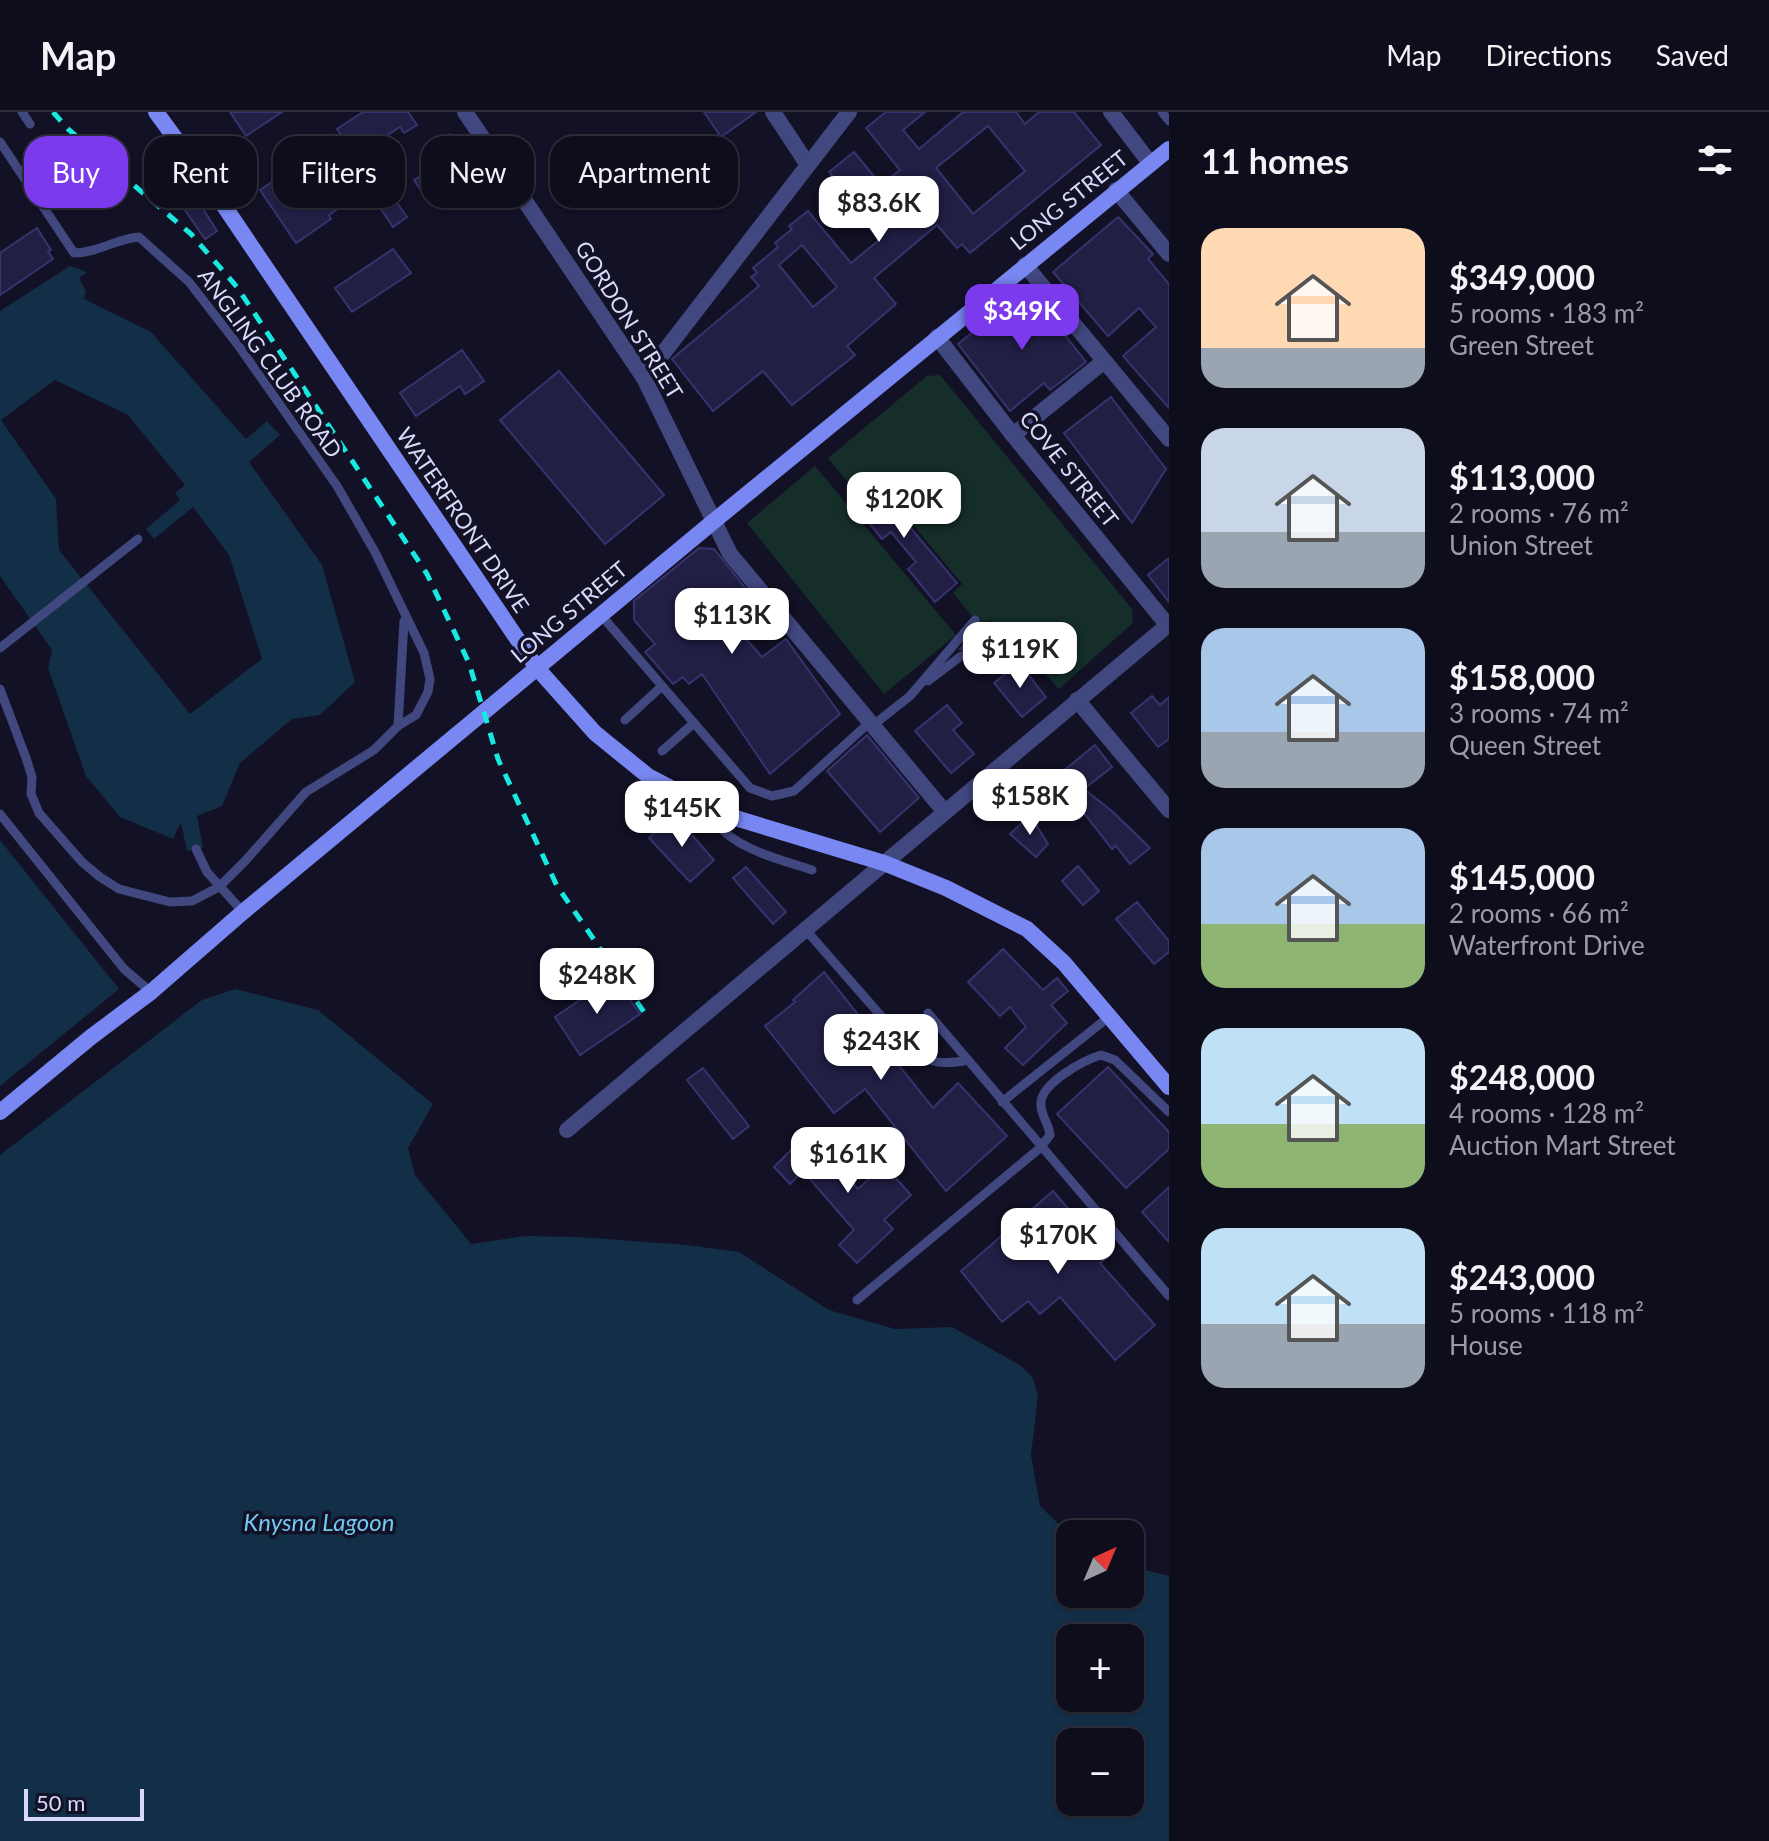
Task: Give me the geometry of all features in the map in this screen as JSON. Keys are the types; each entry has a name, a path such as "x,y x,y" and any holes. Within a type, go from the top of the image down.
{"street":[{"name":"WATERFRONT DRIVE","path":"156,112 218,197 537,668 595,733 648,776 719,813 884,863 946,888 1027,929 1064,963 1169,1087"},
{"name":"GORDON STREET","path":"465,112 644,378 730,554 944,811"},
{"path":"773,112 808,165"},
{"path":"644,378 849,112"},
{"path":"1111,112 1150,163"},
{"name":"LONG STREET","path":"0,1112 151,992 714,521 1169,149"},
{"path":"1116,190 1169,254"},
{"path":"1025,265 1169,439"},
{"name":"COVE STREET","path":"937,337 1169,625"},
{"path":"1013,435 1103,362"},
{"path":"567,1130 1169,625"},
{"path":"1077,700 1169,810"}],"lane":[{"path":"22,112 30,124"},
{"path":"1162,112 1169,121"},
{"name":"ANGLING CLUB ROAD","path":"0,142 74,253 100,250 129,237 139,237 189,282 337,486 375,552 424,653 430,679 428,692 416,715 398,726 374,750 306,792 219,887 192,901 170,902 119,889 82,862 39,813 31,794 32,777 0,689"},
{"path":"0,648 138,539"},
{"path":"601,615 750,788 772,796 794,791 871,724 961,656"},
{"name":"ANGLING CLUB ROAD","path":"398,726 404,617"},
{"path":"910,696 975,620"},
{"path":"625,720 662,686"},
{"path":"662,751 694,723"},
{"path":"719,813 715,822 737,842 812,870"},
{"path":"0,814 124,969 151,992"},
{"path":"196,849 207,872 243,912"},
{"path":"805,929 902,1040 918,1054 931,1062 946,1065 968,1060"},
{"path":"928,1013 1169,1296"},
{"path":"1002,1102 1110,1016"},
{"path":"857,1300 1040,1148 1050,1135 1040,1103 1045,1090 1053,1082 1101,1055 1115,1060 1169,1112"}],"green space":[{"path":"940,375 1132,609 1133,623 1059,689 1017,643 1012,647 990,620 981,627 953,593 962,584 871,474 853,488 828,458 927,376"},
{"path":"815,466 956,635 884,694 747,523"}],"water":[{"path":"70,266 87,272 79,278 86,292 84,299 151,332 246,439 267,421 280,435 249,462 322,565 355,682 320,715 292,719 240,763 222,806 197,816 203,848 187,851 181,822 173,839 120,817 86,776 48,668 52,650 0,576 0,311","holes":["55,380 128,415 185,485 175,493 180,500 146,529 154,539 193,507 229,555 262,659 190,714 59,550 56,499 1,420"]},
{"path":"0,840 119,989 0,1086"},
{"name":"Knysna Lagoon","path":"235,989 318,1010 433,1104 408,1148 415,1175 471,1244 525,1236 579,1237 739,1252 829,1310 895,1329 952,1327 1020,1365 1033,1378 1038,1396 1031,1455 1040,1506 1056,1521 1056,1608 1144,1608 1144,1570 1169,1576 1169,1841 0,1841 0,1155 202,1000"}],"building":[{"path":"230,112 282,112 246,136"},
{"path":"363,112 408,112 417,125 404,133 400,127 386,136 342,136 337,129"},
{"path":"704,112 756,112 722,136"},
{"path":"886,112 925,112 903,130 919,149 963,112 1016,112 1025,124 1039,112 1074,112 1101,145 970,253 962,244 957,248 937,225 874,278 896,304 847,346 855,355 792,405 763,371 713,411 672,359 759,286 751,277 757,273 753,268 778,247 775,243 792,229 789,226 808,211 851,263 879,240 829,172 854,152 881,185 900,170 866,128","holes":["988,126 1025,171 973,214 936,168","802,245 837,287 813,307 779,265"]},
{"path":"421,176 421,190 414,180"},
{"path":"273,181 273,208 339,208 329,215 331,219 296,243 260,190"},
{"path":"202,208 217,231 205,239 185,210"},
{"path":"401,208 407,217 393,227 381,209"},
{"path":"1118,217 1153,254 1148,259 1169,284 1169,408 1123,356 1156,327 1139,308 1108,336 1053,272"},
{"path":"37,228 53,259 0,295 0,253"},
{"path":"393,249 411,273 352,312 335,288"},
{"path":"1033,294 1086,362 1050,390 1044,383 1010,411 958,344 997,313 1001,318"},
{"path":"462,350 484,381 465,394 460,386 416,416 400,393"},
{"path":"559,371 664,495 605,544 500,420"},
{"path":"1111,397 1166,469 1132,523 1064,433"},
{"path":"868,482 874,490 877,488 957,583 935,602 908,569 916,562 891,532 882,539 849,498"},
{"path":"699,548 714,549 770,619 746,639 762,657 786,639 840,714 770,774 702,674 689,684 683,677 673,684 645,652 655,644 634,620 634,601"},
{"path":"1169,558 1169,602 1148,575"},
{"path":"980,628 995,647 970,667 966,662 967,652 960,649"},
{"path":"1019,663 1046,697 1022,717 994,683"},
{"path":"1152,696 1160,705 1169,697 1169,739 1158,747 1131,713"},
{"path":"947,705 962,723 953,730 974,754 951,773 915,731"},
{"path":"867,735 919,798 880,832 827,771"},
{"path":"1095,745 1112,767 1084,789 1150,848 1130,864 1116,846 1112,849 1056,777"},
{"path":"674,815 714,860 690,882 649,838"},
{"path":"1030,815 1048,844 1036,857 1010,834"},
{"path":"1078,866 1099,891 1083,905 1062,881"},
{"path":"746,867 786,912 773,924 733,878"},
{"path":"1137,902 1169,941 1169,952 1154,964 1116,919"},
{"path":"1003,949 1043,990 1057,978 1068,991 1051,1005 1067,1023 1023,1065 1005,1048 1026,1027 1010,1007 1000,1016 968,982"},
{"path":"824,972 933,1108 958,1083 1007,1136 946,1191 865,1089 834,1113 765,1026 795,1002 793,1000"},
{"path":"614,977 640,1014 580,1055 555,1017"},
{"path":"1108,1067 1169,1132 1169,1149 1126,1188 1057,1114"},
{"path":"703,1068 749,1126 733,1139 687,1080"},
{"path":"807,1134 858,1189 884,1165 911,1195 884,1220 893,1229 857,1263 839,1245 854,1230 803,1171 790,1184 774,1167"},
{"path":"1169,1187 1169,1242 1142,1212"},
{"path":"1053,1191 1109,1256 1100,1263 1155,1325 1115,1360 1060,1297 1040,1314 1028,1301 1002,1322 961,1271"}],"railway":[{"path":"53,112 68,129 191,234 237,287 427,574 469,663 498,759 557,886 646,1015"}]}
